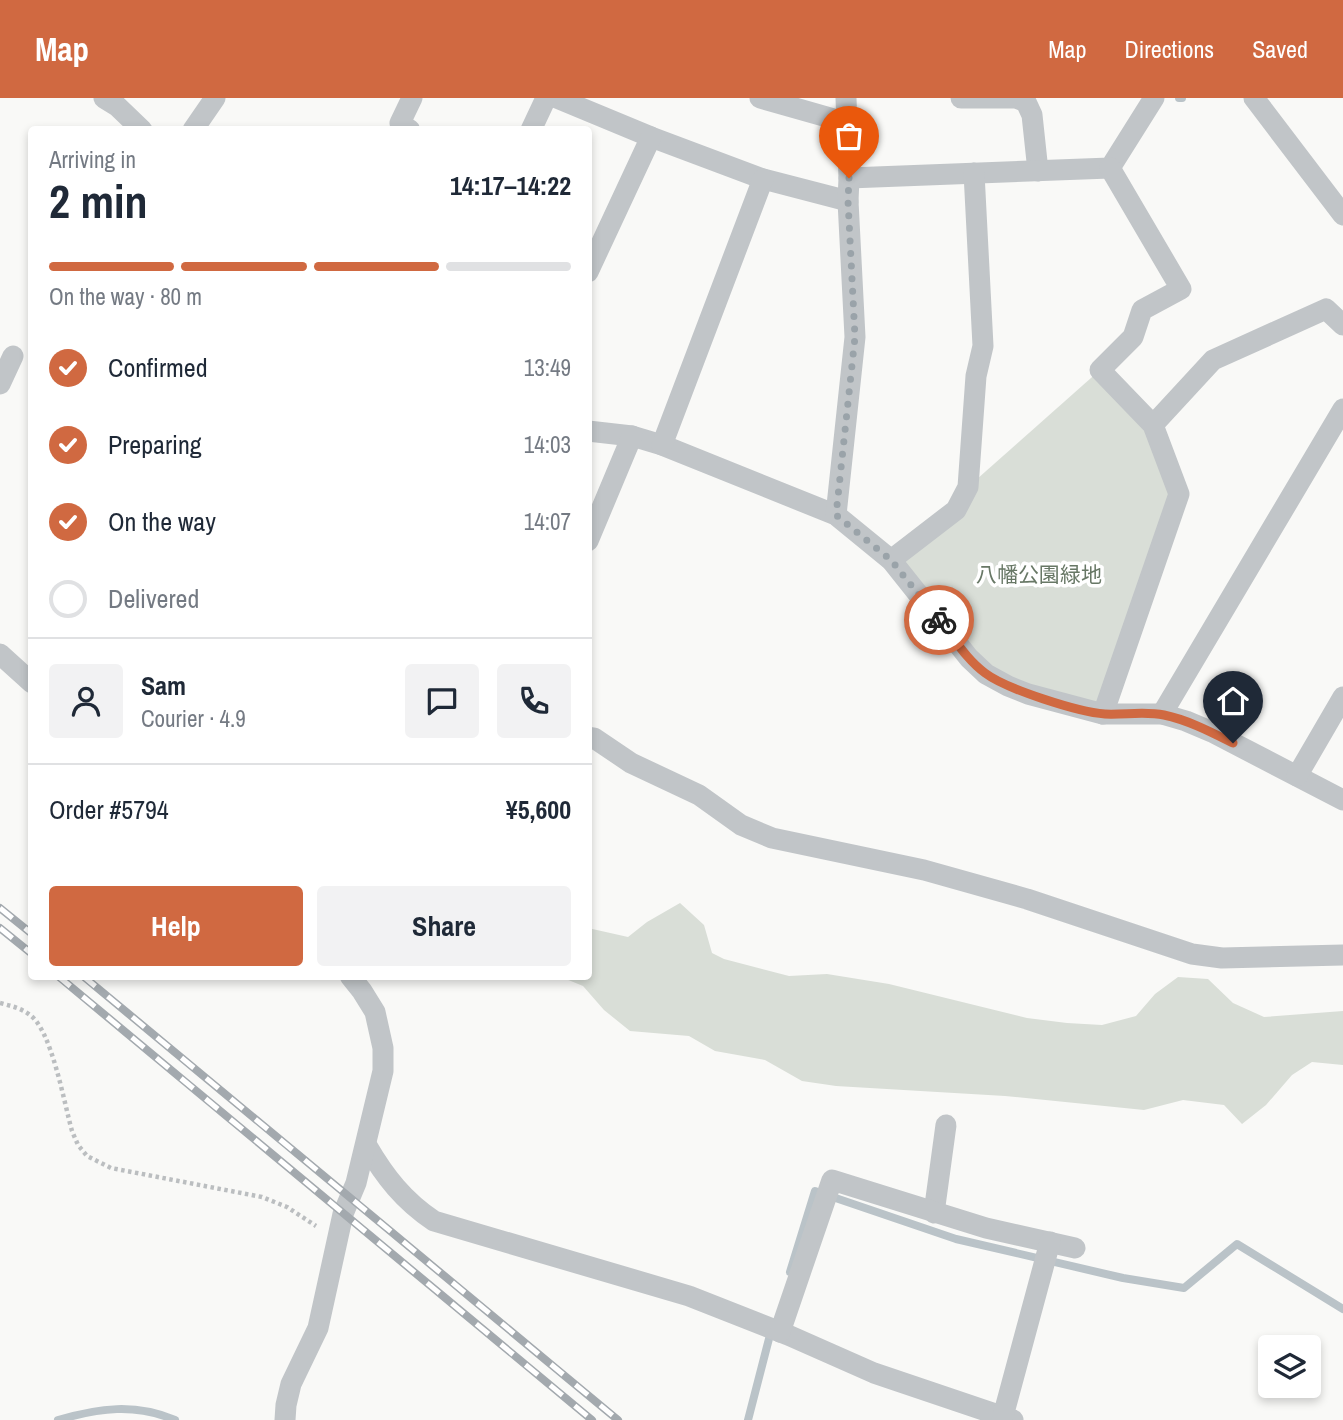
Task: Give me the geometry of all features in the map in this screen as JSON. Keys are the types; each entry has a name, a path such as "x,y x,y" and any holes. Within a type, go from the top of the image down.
{"street":[{"path":"104,98 117,106 138,126"},
{"path":"196,126 215,98"},
{"path":"405,126 400,122 412,98"},
{"path":"533,126 546,98"},
{"path":"557,98 651,138 763,179 848,201"},
{"path":"760,98 848,123"},
{"path":"836,515 855,337 846,98"},
{"path":"961,98 1016,98 1026,102 1032,115 1038,171"},
{"path":"1110,168 1154,98"},
{"path":"1254,98 1343,215"},
{"path":"592,263 651,138"},
{"path":"849,178 1110,168"},
{"path":"1103,714 1179,495 1153,425 1100,370 1133,337 1142,310 1181,289 1110,168"},
{"path":"891,560 956,510 968,487 976,376 983,346 974,173"},
{"path":"662,445 763,179"},
{"path":"1153,425 1213,360 1326,309 1343,325"},
{"path":"0,384 13,356"},
{"path":"1161,714 1343,409"},
{"path":"592,431 632,436 662,445 836,515 891,560 969,659 986,674 1028,694 1103,714 1161,714 1212,732 1343,800"},
{"path":"592,531 632,436"},
{"path":"0,654 28,679"},
{"path":"1297,776 1343,697"},
{"path":"592,738 631,763 699,795 741,825 772,838 924,870 1027,899 1192,954 1222,958 1343,955"},
{"path":"285,1420 291,1384 318,1328 343,1214 367,1146 383,1071 383,1048 375,1012 353,980"},
{"path":"934,1213 946,1125"},
{"path":"367,1146 383,1174 398,1192 415,1209 434,1221 689,1296 874,1373 1006,1419 1051,1242"},
{"path":"780,1332 832,1180 934,1213 1075,1248"}],"path":[{"path":"0,1003 17,1007 39,1023 48,1041 72,1131 87,1156 111,1168 262,1197 287,1208 337,1240"}],"green space":[{"name":"八幡公園緑地","path":"1100,370 1153,425 1179,494 1103,714 1008,686 891,560 968,487"},
{"path":"680,903 704,925 712,953 724,959 789,976 827,974 889,984 1027,1018 1067,1023 1102,1025 1136,1016 1155,994 1178,977 1208,979 1233,1003 1264,1017 1343,1011 1343,1065 1312,1062 1292,1075 1266,1105 1242,1124 1224,1105 1183,1100 1144,1110 1005,1096 836,1086 802,1081 765,1060 715,1051 689,1036 630,1031 604,1010 583,986 568,980 592,980 592,929 628,937 647,922"}],"waterway":[{"path":"790,1272 815,1191 956,1239 1123,1278 1184,1288 1237,1244 1343,1309"},
{"path":"748,1420 771,1331"},
{"path":"58,1420 117,1409 146,1411 175,1420"}],"railway":[{"path":"0,908 28,931"},
{"path":"0,928 28,951"},
{"path":"63,980 592,1420"},
{"path":"88,980 618,1420"}],"way so far":[{"path":"849,178 855,337 836,515 891,560 939,620"}],"route":[{"path":"939,620 969,659 986,674 1008,686 1103,714 1161,714 1186,721 1233,743"}]}
